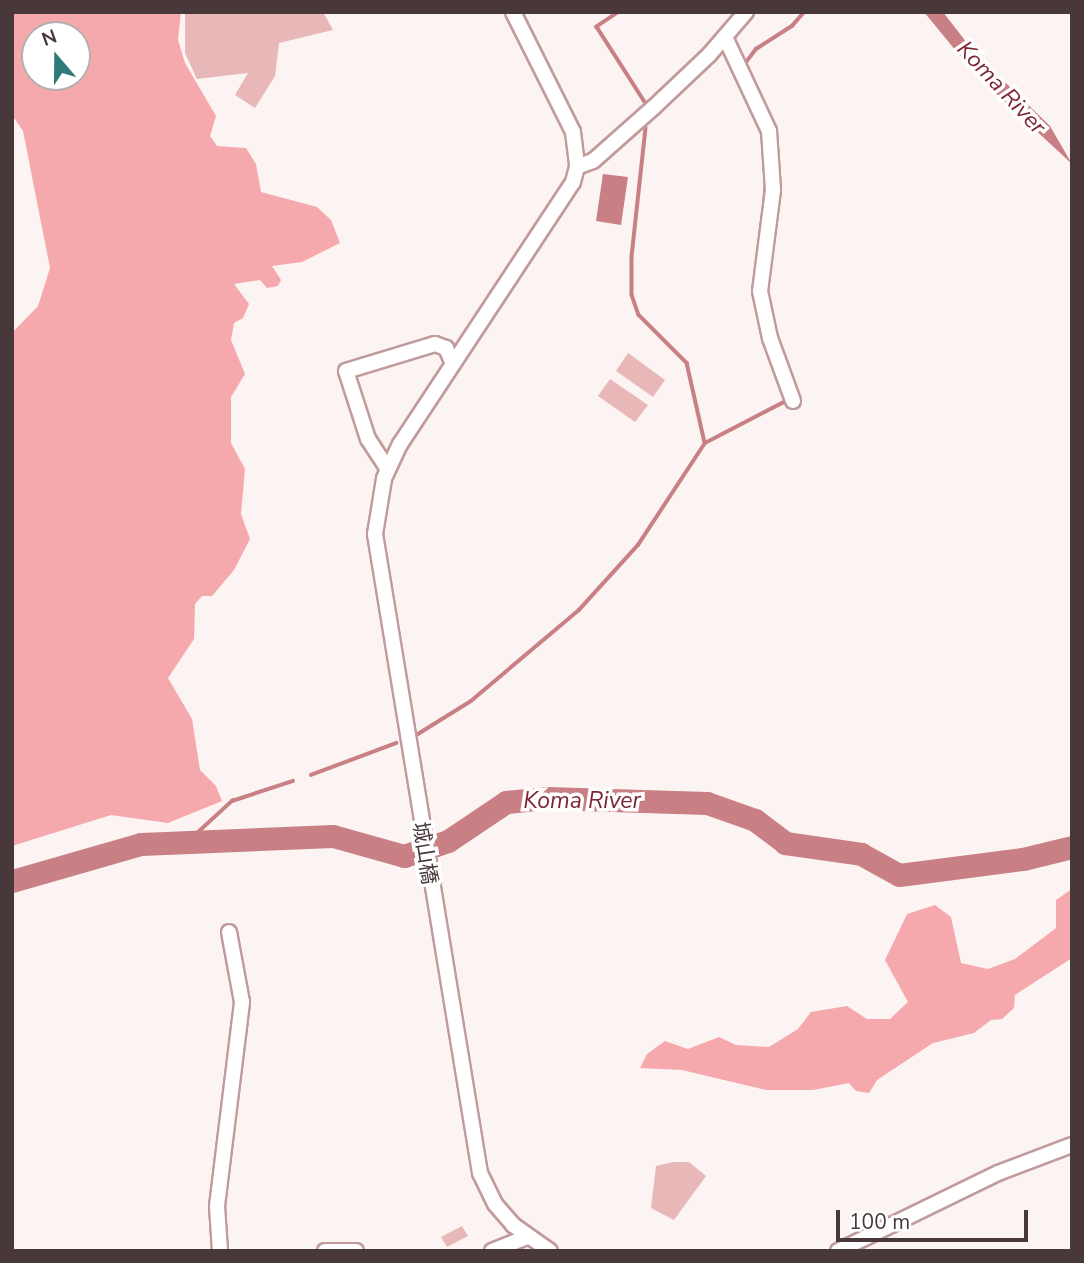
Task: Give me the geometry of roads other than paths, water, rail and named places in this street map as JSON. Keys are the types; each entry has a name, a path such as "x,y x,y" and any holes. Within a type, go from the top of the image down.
{"street":[{"path":"453,364 446,348 435,344 346,371 368,439 387,468 453,364 567,196 577,167 568,119 513,12"},
{"path":"577,167 603,152 725,37 746,12"},
{"path":"725,37 769,131 773,190 760,291 768,329 793,401"},
{"name":"城山橋","path":"387,468 375,534 441,950 480,1173 495,1204 526,1237 550,1251"},
{"path":"220,1251 217,1206 242,1002 229,932"},
{"path":"838,1251 998,1172 1072,1145"},
{"path":"492,1251 526,1237"},
{"path":"325,1251 356,1251"}],"water":[{"path":"924,12 943,12 974,52 1050,126 1072,164 974,73"},
{"path":"603,174 628,177 621,225 596,221"}],"waterway":[{"path":"619,12 597,27 645,102"},
{"path":"744,65 756,49 792,26 804,12"},
{"path":"646,128 632,256 632,295 639,315 687,363 705,443"},
{"path":"764,207 766,179"},
{"path":"754,290 765,344"},
{"path":"418,734 471,701 579,610 638,545 705,443 786,401"},
{"path":"311,775 396,743"},
{"path":"185,844 232,801 293,781"},
{"name":"Koma River","path":"12,881 141,844 333,836 404,856 448,841 506,802 547,798 707,803 755,820 785,843 861,854 899,875 1023,859 1072,847"}]}
